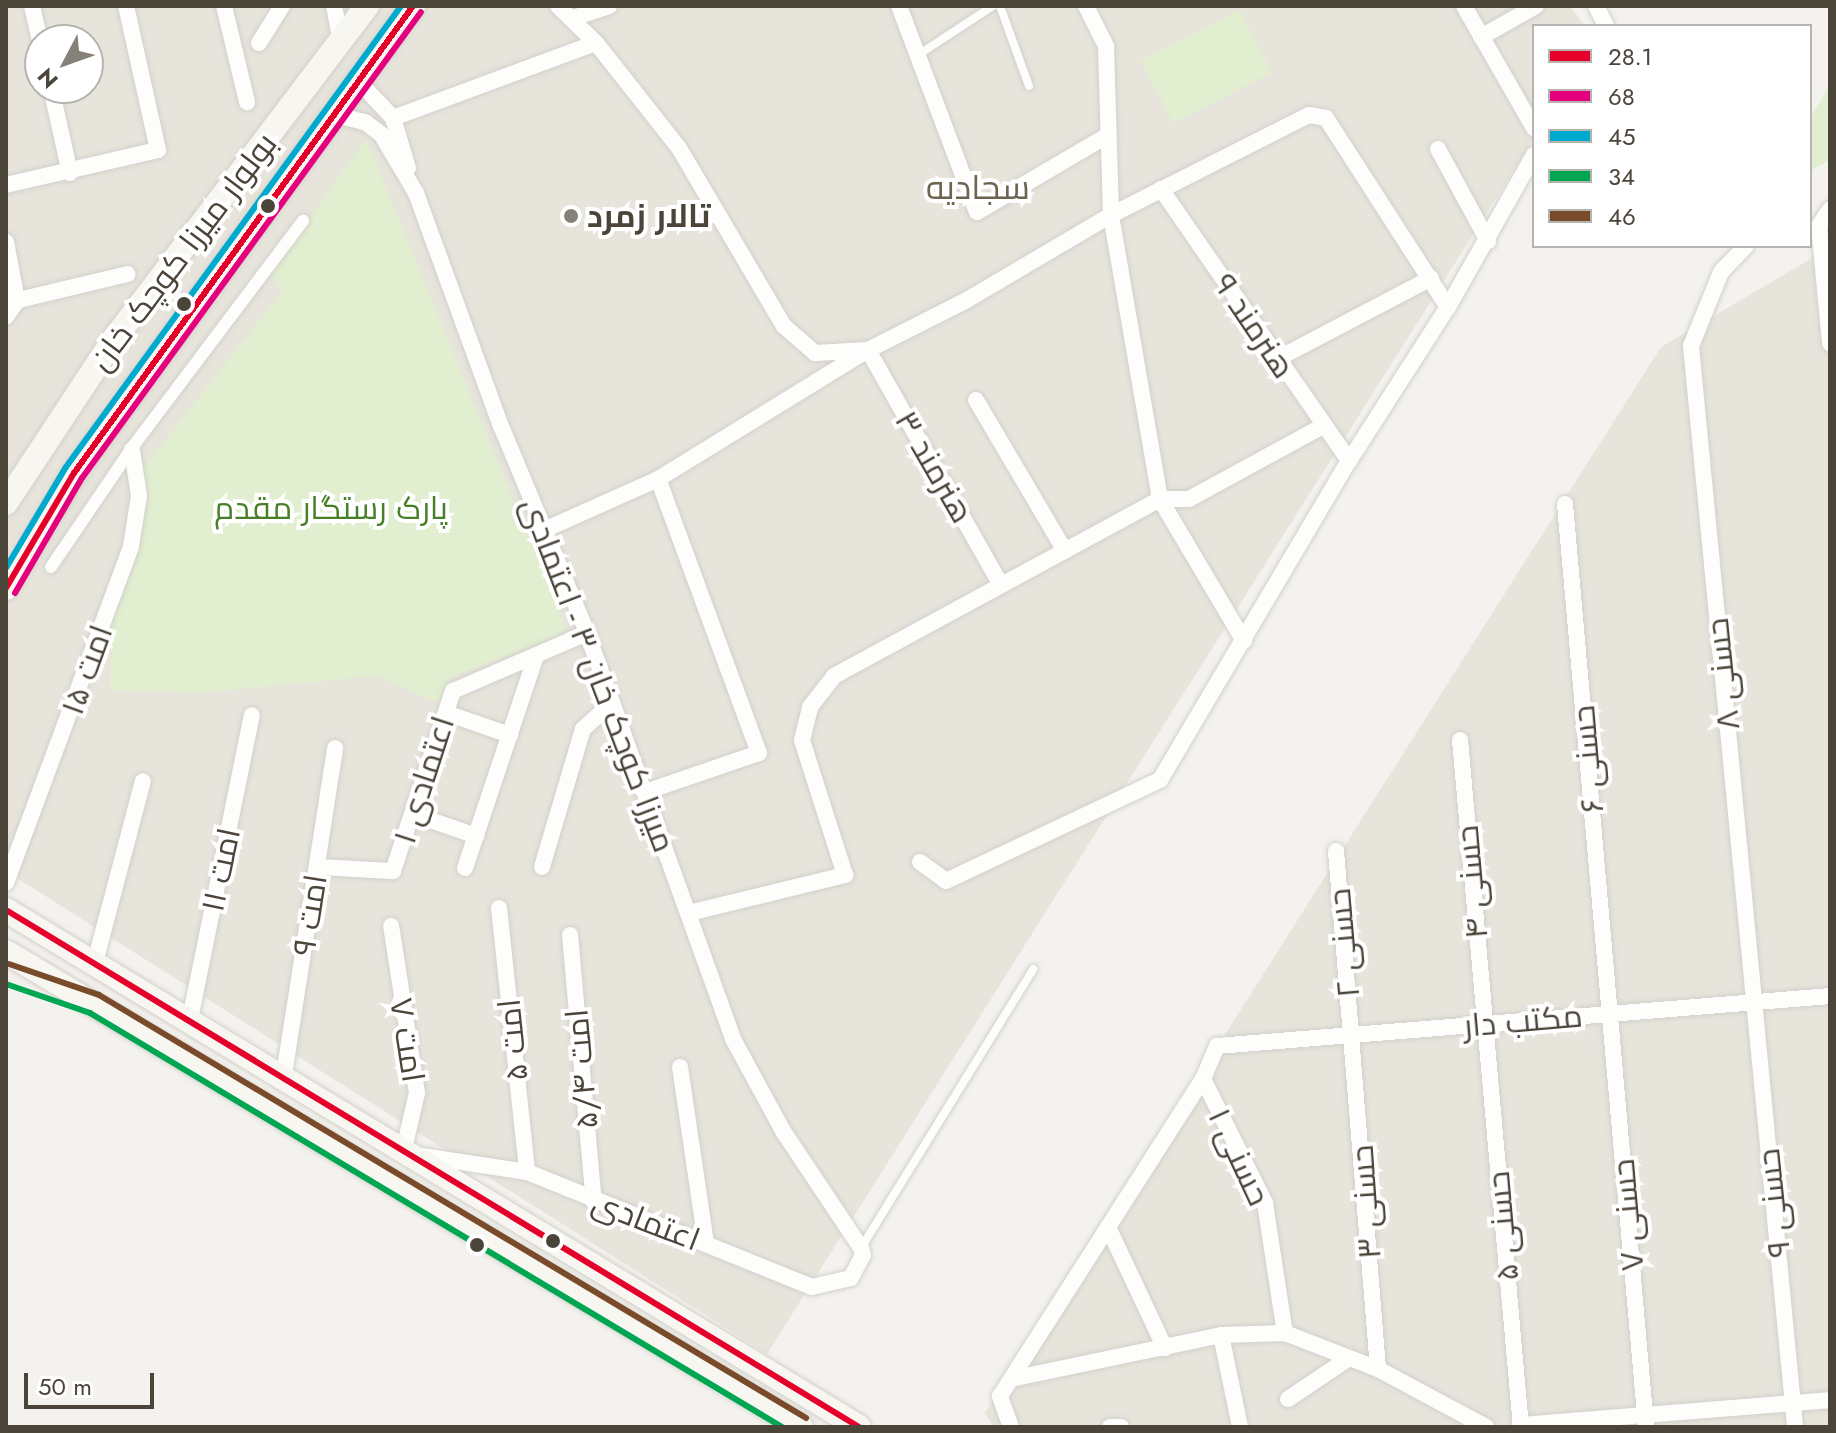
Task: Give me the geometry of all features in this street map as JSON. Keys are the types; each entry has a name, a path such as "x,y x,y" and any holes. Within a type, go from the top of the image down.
{"main road":[{"name":"بولوار میرزا کوچک خان","path":"6,503 115,338 367,6"},
{"name":"بولوار میرزا کوچک خان","path":"6,588 74,473 413,6"},
{"path":"6,910 283,1081 859,1427"},
{"path":"6,952 801,1427"},
{"path":"6,973 94,1004"}],"street":[{"path":"6,185 70,173 158,150 126,6"},
{"path":"224,6 247,102"},
{"path":"259,43 282,6"},
{"path":"334,6 341,43"},
{"path":"558,6 571,12 679,148 784,326 815,353 868,350"},
{"path":"571,12 609,6"},
{"path":"899,6 977,212 1108,135"},
{"path":"1086,6 1106,46 1111,215 1160,499 1244,641"},
{"path":"1464,6 1532,125"},
{"path":"1481,37 1536,6"},
{"path":"1596,6 1605,24"},
{"path":"393,118 596,43"},
{"path":"359,82 393,118 416,193"},
{"path":"55,104 70,173"},
{"path":"544,530 658,479 868,350 965,301 1111,215 1317,113 1326,118 1448,307"},
{"name":"میرزا کوچک خان ۳ - اعتمادی","path":"336,115 365,122 381,134 416,193 544,530 587,633 733,1039 783,1131 861,1248"},
{"path":"1438,149 1488,241"},
{"path":"920,862 946,881 1160,780 1349,461 1488,241 1532,159"},
{"name":"هنرمند ۹","path":"1161,189 1349,461"},
{"path":"1830,209 1815,224 1830,343"},
{"path":"51,567 132,450 303,221"},
{"path":"6,242 11,302 6,317"},
{"name":"حسنی ۸","path":"1744,248 1721,272 1691,346 1755,1002"},
{"path":"11,302 128,274"},
{"path":"1277,359 1431,278"},
{"name":"هنرمند ۳","path":"868,350 1001,585"},
{"path":"976,400 1065,551"},
{"path":"689,913 845,875 802,740 810,707 834,676 1160,499 1189,499 1323,426"},
{"name":"امت ۱۵","path":"6,883 131,546 139,496 132,450"},
{"path":"645,792 759,753 658,479"},
{"name":"حسنی ۶","path":"1565,504 1611,1014"},
{"name":"اعتمادی ۱","path":"318,867 393,871 453,691 587,633"},
{"path":"465,868 536,656"},
{"path":"542,867 583,729 612,703"},
{"path":"446,713 510,735"},
{"name":"امت ۱۱","path":"189,1024 252,715"},
{"name":"حسنی ۴","path":"1460,740 1484,1024"},
{"name":"امت ۹","path":"283,1081 335,748"},
{"path":"94,966 143,781"},
{"path":"413,814 476,836"},
{"name":"حسنی ۲","path":"1336,851 1353,1035"},
{"name":"امت ۵","path":"499,908 527,1172"},
{"name":"امت ۷","path":"391,926 417,1093 403,1153"},
{"name":"امت ۵/۴","path":"570,935 594,1202"},
{"name":"مکتب دار","path":"1203,1079 1217,1046 1830,996"},
{"name":"حسنی ۹","path":"1755,1002 1795,1427"},
{"name":"حسنی ۷","path":"1611,1014 1645,1421"},
{"name":"حسنی ۵","path":"1484,1024 1520,1426"},
{"name":"حسنی ۳","path":"1353,1035 1378,1369"},
{"path":"680,1067 706,1243"},
{"path":"1011,1427 999,1399 1203,1079"},
{"name":"حسنی ۱","path":"1203,1079 1265,1203 1285,1333"},
{"name":"اعتمادی","path":"403,1153 527,1172 594,1202 706,1243 812,1287 851,1278 863,1255 861,1248"},
{"path":"1108,1227 1165,1348"},
{"path":"1011,1379 1221,1335 1285,1333 1378,1369 1459,1422 1486,1427"},
{"path":"1221,1335 1240,1427"},
{"path":"1288,1399 1349,1358"},
{"path":"1520,1426 1645,1421 1830,1400"},
{"path":"1110,1427 1121,1427"}],"lane":[{"path":"918,55 993,6"},
{"path":"1000,6 1029,86"},
{"path":"861,1248 1033,969"}],"shaded area":[{"path":"6,6 1570,6 1584,24 1532,24 1532,141 767,1354 6,871"},
{"path":"1830,233 1830,1427 994,1427 985,1413 1661,347 1819,254"}],"green space":[{"path":"1240,10 1272,72 1173,123 1141,60"},
{"path":"1830,85 1830,160 1812,170 1812,115"},
{"name":"پارک رستگار مقدم","path":"366,139 567,632 449,678 439,703 376,676 199,693 110,690 113,611 138,532 144,467 282,292 271,272"}],"transit line":[{"name":"45","path":"6,568 66,467 401,6"},
{"name":"28.1","path":"6,588 74,473 413,6"},
{"name":"68","path":"15,593 82,478 421,12"},
{"name":"28.1","path":"6,910 859,1427"},
{"name":"46","path":"9,964 99,995 806,1418"},
{"name":"34","path":"6,984 90,1013 782,1427"}],"place":[{"name":"تالار زمرد","path":"571,216"}],"district":[{"name":"سجادیه","path":"978,188"}]}
